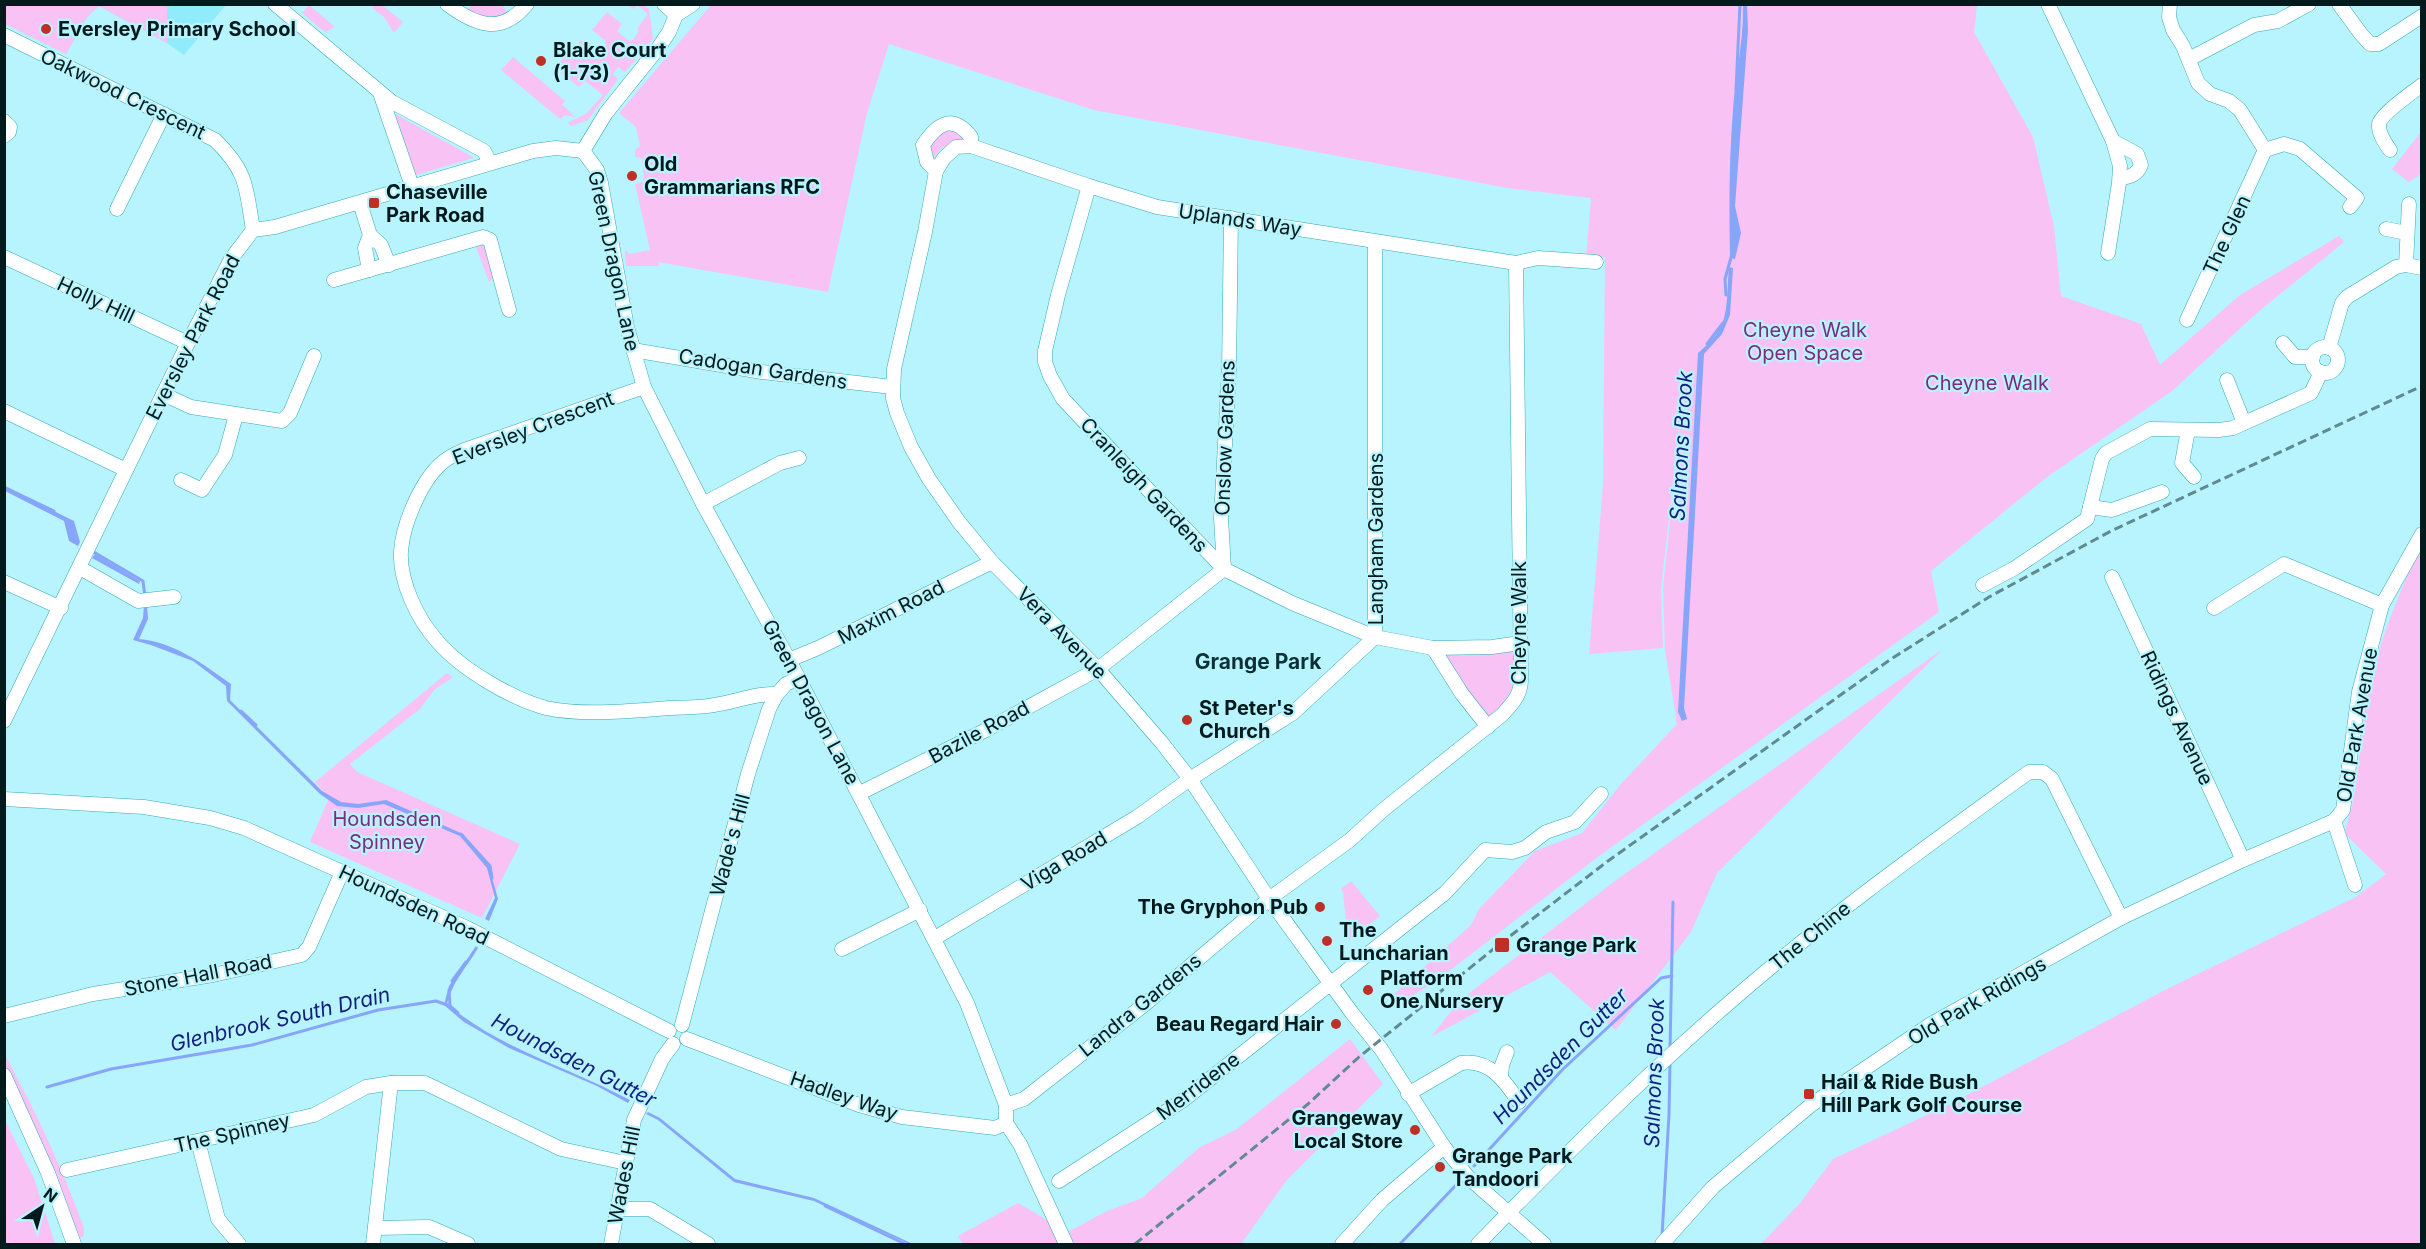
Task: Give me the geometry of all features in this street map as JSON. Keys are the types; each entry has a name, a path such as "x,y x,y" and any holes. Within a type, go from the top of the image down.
{"street":[{"path":"275,4 380,93 402,108 483,151 490,163"},
{"path":"447,4 465,16 490,25 509,20 527,4"},
{"path":"664,4 676,15"},
{"path":"253,230 275,227 544,149 568,148 583,151 606,114 659,47 676,15 693,4"},
{"path":"2048,4 2113,141 2120,166 2108,254"},
{"path":"2170,4 2169,17 2173,30 2189,58 2198,83 2210,94 2229,101 2240,110 2265,150 2284,144 2300,150 2357,198"},
{"path":"2189,58 2254,25 2278,21 2309,4"},
{"path":"2339,4 2370,44 2379,44 2421,16"},
{"name":"Oakwood Crescent","path":"4,35 215,140 228,153 242,173 249,194 253,230"},
{"path":"2390,150 2383,139 2379,124 2383,117 2421,85"},
{"path":"380,93 412,186"},
{"path":"117,209 164,114"},
{"path":"4,121 9,125 10,130 4,136"},
{"path":"945,123 956,125 966,131 971,137 971,146 956,147 944,158 936,171 927,162 923,145 933,130 945,123"},
{"path":"2113,141 2137,154 2141,165 2138,171 2130,177 2120,178"},
{"name":"Uplands Way","path":"971,146 1157,207 1516,263 1538,258 1596,262"},
{"name":"The Glen","path":"2187,320 2265,150"},
{"name":"Green Dragon Lane","path":"583,151 597,170 601,183 633,350 644,387 703,504 860,794 967,1003 1006,1105 1006,1124"},
{"name":"Vera Avenue","path":"936,171 892,387 897,413 911,447 929,479 959,522 992,562 1098,669 1190,779 1269,899 1381,1049 1444,1147 1468,1177 1544,1245"},
{"name":"Cranleigh Gardens","path":"1089,186 1058,295 1045,351 1045,362 1050,376 1063,399 1224,569 1292,603 1376,637 1433,648 1492,647 1520,643"},
{"path":"360,202 370,235 381,245 389,265"},
{"path":"2406,265 2409,204"},
{"name":"Onslow Gardens","path":"1224,569 1221,518 1228,371 1231,218"},
{"path":"2386,229 2407,233"},
{"name":"Eversley Park Road","path":"4,721 8,704 61,608 188,343 231,259 253,230"},
{"path":"369,270 365,248 370,235"},
{"path":"334,280 476,238 487,238 490,240 509,310"},
{"name":"Langham Gardens","path":"1190,779 1293,713 1376,637 1375,242"},
{"name":"Holly Hill","path":"4,256 188,343"},
{"name":"Cheyne Walk","path":"1269,899 1350,840 1383,810 1488,727 1515,702 1521,690 1516,263"},
{"path":"2329,348 2342,303 2347,297 2396,267 2406,265 2421,268"},
{"path":"2283,343 2295,357 2313,357"},
{"path":"2329,348 2337,356 2337,365 2330,372 2321,372 2314,367 2313,357 2318,349 2329,348"},
{"name":"Cadogan Gardens","path":"633,350 762,372 892,387"},
{"path":"163,394 191,407 282,421 290,413 314,356"},
{"path":"1983,585 2014,568 2087,519 2102,459 2106,453 2150,429 2219,430 2244,423 2311,393 2321,372"},
{"path":"2227,380 2244,423"},
{"name":"Eversley Crescent","path":"644,387 485,442 447,459 434,470 411,513 402,537 401,555 404,578 413,600 422,620 446,652 463,666 509,693 546,708 566,711 714,706 762,693 777,694"},
{"path":"4,411 126,470"},
{"path":"181,480 202,490 225,455 236,415"},
{"path":"2188,430 2182,463 2194,477"},
{"path":"703,504 780,463 799,458"},
{"path":"2090,507 2112,510 2162,492"},
{"name":"Old Park Avenue","path":"2355,885 2334,821 2343,810 2359,692 2382,605 2421,534"},
{"name":"Maxim Road","path":"789,660 818,648 992,562"},
{"path":"2214,608 2284,564 2382,605"},
{"path":"80,568 138,601 174,597"},
{"path":"1098,669 1224,569"},
{"name":"Ridings Avenue","path":"2112,577 2243,860"},
{"path":"4,582 61,608"},
{"path":"1433,648 1462,694 1488,727"},
{"name":"Bazile Road","path":"860,794 986,730 1098,669"},
{"path":"777,694 786,684 799,678"},
{"name":"Wade's Hill","path":"682,1024 748,774 769,709 777,694"},
{"name":"The Chine","path":"1478,1245 1657,1067 1731,1001 1872,886 2029,772 2043,772 2052,779 2121,918"},
{"name":"Viga Road","path":"935,938 1137,817 1190,779"},
{"name":"Merridene","path":"1059,1181 1182,1101 1387,942 1445,893 1485,850 1512,852 1525,848 1545,832 1575,822 1601,794"},
{"name":"Houndsden Road","path":"4,799 144,807 210,818 244,828 488,939 671,1037"},
{"name":"Old Park Ridings","path":"1667,1240 1713,1187 1811,1105 1931,1024 2121,918 2243,860 2334,821"},
{"name":"Stone Hall Road","path":"4,1016 93,994 213,975 302,955 309,947 342,872"},
{"name":"Landra Gardens","path":"1006,1105 1024,1099 1144,1005 1269,899"},
{"path":"842,949 920,910"},
{"path":"682,1024 688,1031 687,1039 681,1044 671,1037 674,1025 682,1024"},
{"name":"Wades Hill","path":"611,1245 634,1120 671,1037"},
{"name":"Hadley Way","path":"687,1039 859,1105 902,1118 995,1128 1006,1124"},
{"path":"1501,1076 1507,1052"},
{"path":"1408,1094 1461,1063 1474,1063 1501,1076 1519,1102"},
{"path":"4,1075 48,1173 74,1245"},
{"path":"373,1245 391,1083"},
{"name":"The Spinney","path":"67,1170 314,1115 366,1087 391,1083 425,1083 561,1149 626,1163"},
{"path":"1006,1124 1020,1144 1066,1245"},
{"path":"198,1141 218,1219 239,1245"},
{"path":"1342,1245 1382,1200 1444,1147"},
{"path":"618,1209 650,1209 708,1245"},
{"path":"375,1228 429,1227 468,1245"}],"shaded area":[{"name":"Eversley Primary School","path":"4,5 226,5 184,55 167,43 99,6 87,17 66,54 5,24"},
{"path":"1743,5 1747,5 1748,30 1735,206 1741,233 1735,259 1730,258 1730,165"},
{"path":"1729,267 1733,268 1730,315 1722,334 1704,354 1684,708 1687,719 1682,721 1678,712 1698,353 1714,338 1722,325 1726,310"},
{"path":"5,487 74,521 80,542 78,546 69,541 64,521 5,491"},
{"path":"95,554 140,581 139,584 92,558"},
{"path":"144,605 147,605 148,619 139,639 176,649 231,684 230,700 322,791 341,802 358,804 386,800 463,834 489,867 498,899 489,921 485,919 495,898 487,868 460,836 384,804 358,808 337,806 320,794 227,701 226,686 193,661 133,640 143,618"},
{"path":"476,946 478,948 456,982 447,1004 489,1033 607,1088 630,1100 628,1103 597,1086 509,1048 464,1022 444,1005 449,986"},
{"path":"648,1112 660,1118 735,1179 814,1198 913,1244 814,1201 734,1182 658,1120 646,1114"}],"green space":[{"path":"375,4 382,5 403,22 394,33 384,17 372,8"},
{"name":"Eversley Primary School","path":"4,5 167,5 167,43 99,6 87,17 66,54 5,24"},
{"path":"309,5 335,27 325,32 302,13"},
{"path":"472,5 505,5 503,6 507,12 497,16 478,14 468,9"},
{"path":"637,5 643,5 649,9 653,39 625,72 618,67 613,74 618,79 588,120 571,126 569,122 586,114 603,95 585,81 579,87 555,68 569,51 566,49 569,45 574,49 581,40 595,52 602,51 606,47 605,40 592,30 607,12 622,24 617,31 629,41 633,40 639,31 637,29 648,14"},
{"name":"Cheyne Walk Open Space","path":"711,5 1977,5 1974,32 2033,137 2054,226 2061,296 2141,324 2160,365 2240,295 2339,236 2344,242 2258,312 2172,391 2047,477 1931,571 1939,612 1595,859 1436,981 1401,1003 1393,995 1471,925 1479,909 1535,851 1582,833 1621,784 1677,724 1665,650 1663,588 1690,328 1661,589 1663,648 1589,654 1603,485 1605,257 1586,257 1591,198 1507,188 1094,110 889,44 867,113 828,292 658,262 659,266 626,266 625,251 629,254 650,250 635,184 644,182 642,158 635,157 635,150 640,146 636,127 619,113"},
{"path":"513,57 565,101 562,104 575,117 565,115 560,119 501,70"},
{"path":"397,115 473,158 416,175 395,117"},
{"path":"951,127 969,139 941,148 933,159 929,154 931,138"},
{"path":"2421,132 2421,174 2409,182 2392,169"},
{"path":"475,244 485,244 494,278 489,282"},
{"path":"2421,543 2421,1244 1761,1244 1800,1203 1833,1159 1948,1105 2165,990 2356,897 2386,874 2344,833 2354,798 2371,678 2390,619"},
{"path":"1943,649 1717,873 1691,932 1616,1030 1550,972 1431,1037 1459,1001 1615,881"},
{"path":"1514,650 1512,688 1509,695 1488,718 1447,662 1445,654"},
{"name":"Houndsden Spinney","path":"447,673 453,677 434,690 420,709 350,764 357,772 520,844 482,918 310,842 329,798 315,782"},
{"path":"1351,881 1380,916 1348,940 1341,889"},
{"path":"1350,1039 1383,1084 1287,1180 1241,1244 963,1244 958,1236 1018,1203 1068,1232 1107,1211 1142,1198 1200,1147 1237,1129"},
{"path":"4,1053 67,1183 84,1228 84,1235 79,1240 40,1143 5,1067"},
{"path":"5,1120 34,1178 55,1243 5,1244"}],"waterway":[{"name":"Salmons Brook","path":"1736,90 1740,4"},
{"name":"Salmons Brook","path":"1726,295 1725,279 1732,254"},
{"name":"Salmons Brook","path":"1707,344 1723,323"},
{"name":"Houndsden Gutter","path":"4,487 54,511"},
{"name":"Houndsden Gutter","path":"92,551 143,581 145,597"},
{"name":"Houndsden Gutter","path":"241,711 256,725"},
{"name":"Houndsden Gutter","path":"461,834 490,866 492,878"},
{"name":"Salmons Brook","path":"1670,1050 1673,902"},
{"name":"Houndsden Gutter","path":"452,981 466,962"},
{"name":"Houndsden Gutter","path":"1474,1166 1562,1070 1661,978 1672,976"},
{"name":"Houndsden Gutter","path":"449,990 450,1006"},
{"name":"Glenbrook South Drain","path":"47,1087 111,1069 252,1045 378,1010 436,1001 450,1006 458,1013"},
{"name":"Salmons Brook","path":"1662,1236 1670,1063"},
{"name":"Houndsden Gutter","path":"1400,1244 1457,1184"},
{"name":"Houndsden Gutter","path":"825,1206 905,1244"}],"railway":[{"path":"1135,1244 1308,1104 1359,1057 1501,943 1608,861 1891,659 1989,597 2111,531 2422,386"}],"place":[{"name":"Eversley Primary School","path":"46,29"},
{"name":"Blake Court (1-73)","path":"541,61"},
{"name":"Old Grammarians RFC","path":"632,176"},
{"name":"Chaseville Park Road","path":"374,203"},
{"name":"St Peter's Church","path":"1187,720"},
{"name":"The Gryphon Pub","path":"1320,907"},
{"name":"The Luncharian","path":"1327,941"},
{"name":"Grange Park","path":"1502,945"},
{"name":"Platform One Nursery","path":"1368,990"},
{"name":"Beau Regard Hair","path":"1336,1024"},
{"name":"Hail & Ride Bush Hill Park Golf Course","path":"1809,1094"},
{"name":"Grangeway Local Store","path":"1415,1130"},
{"name":"Grange Park Tandoori","path":"1440,1167"}],"district":[{"name":"Grange Park","path":"1258,661"}]}
